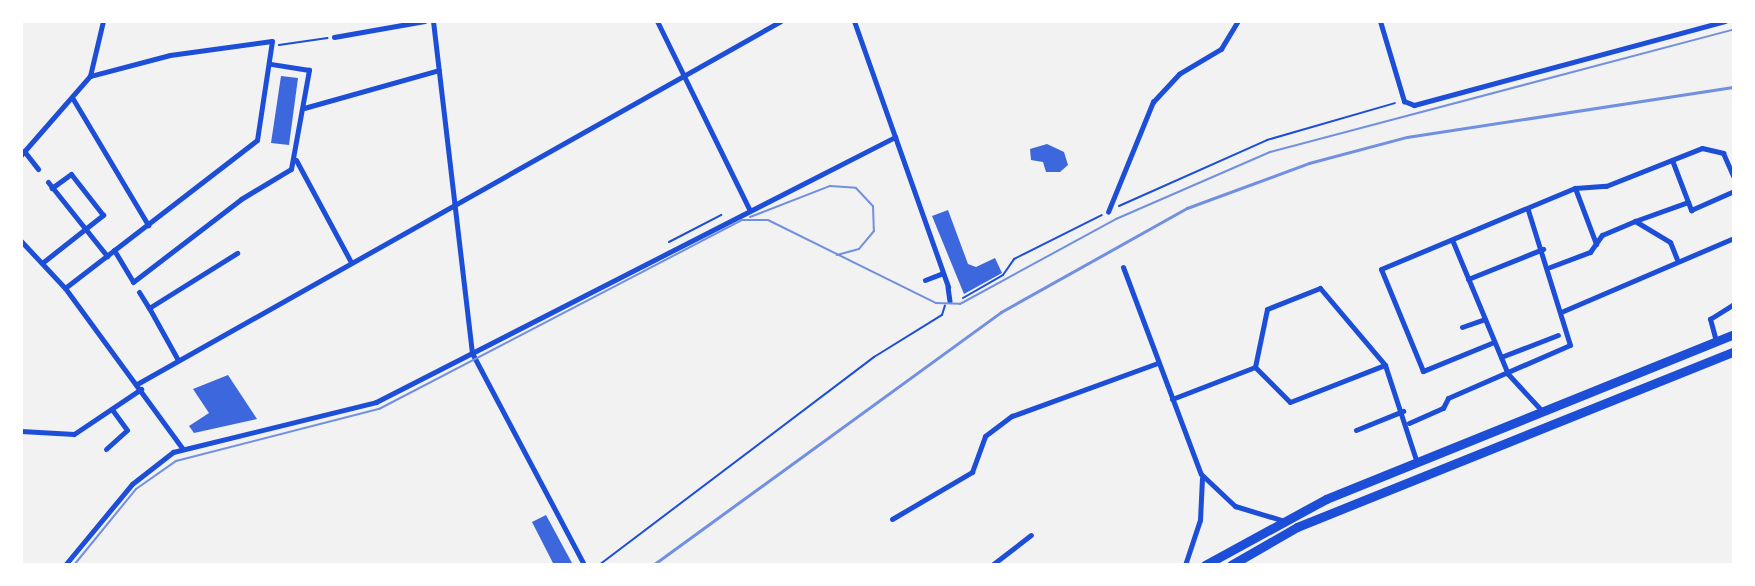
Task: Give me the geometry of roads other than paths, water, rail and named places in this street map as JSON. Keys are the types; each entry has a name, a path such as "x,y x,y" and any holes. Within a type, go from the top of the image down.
{"main road":[{"path":"1205,565 1281,520 1416,460 1734,334"},
{"path":"1231,565 1297,527 1734,351"},
{"path":"1384,474 1390,488"}],"street":[{"path":"38,169 23,153 73,99 90,76 103,21"},
{"path":"334,37 425,21"},
{"path":"433,21 472,353 583,563"},
{"path":"657,21 749,209"},
{"path":"21,431 74,435 178,360 454,202 781,21"},
{"path":"853,21 948,287 948,301"},
{"path":"1108,212 1153,102 1179,74 1221,49 1238,21"},
{"path":"1380,21 1404,101 1414,105 1725,21"},
{"path":"65,288 257,140 272,41 170,55 90,76"},
{"path":"270,64 309,70 296,160 351,262"},
{"path":"304,108 439,70"},
{"path":"73,99 148,225"},
{"path":"65,565 132,484 182,448 363,407 895,137"},
{"path":"1494,342 1423,372 1381,270 1453,242 1574,188 1606,186 1702,148 1723,153 1734,178"},
{"path":"114,250 133,282 296,160"},
{"path":"1672,160 1691,210 1734,191"},
{"path":"42,263 83,230 103,215 71,174 50,185 83,230 107,256"},
{"path":"1574,188 1596,244"},
{"path":"1550,267 1636,220 1688,202"},
{"path":"1409,423 1443,408 1448,398 1567,350 1550,267 1528,210"},
{"path":"1636,220 1670,242 1677,259"},
{"path":"1561,312 1651,278 1677,259 1734,238"},
{"path":"21,241 65,288 182,448"},
{"path":"1453,242 1508,374 1542,411"},
{"path":"1468,279 1543,249"},
{"path":"149,308 237,253"},
{"path":"1123,267 1201,474 1199,520 1185,565"},
{"path":"925,280 943,273"},
{"path":"1255,367 1267,309 1320,288 1385,365 1409,423 1416,460"},
{"path":"139,292 178,360"},
{"path":"1716,341 1712,315 1734,304"},
{"path":"1462,327 1485,319"},
{"path":"1501,357 1558,335"},
{"path":"892,519 972,472 985,436 1012,416 1158,363"},
{"path":"1255,367 1290,402 1385,365"},
{"path":"1172,399 1255,367"},
{"path":"106,449 127,429 112,409"},
{"path":"1356,430 1403,411"},
{"path":"1201,474 1235,506 1281,520"},
{"path":"992,565 1031,535"}],"tram line":[{"path":"74,565 136,489 176,461 379,409 742,220 768,220 936,303 960,304 1116,219 1270,152 1734,29"},
{"path":"750,217 830,186 856,188 873,206 874,231 859,249 837,255"}],"railway":[{"path":"653,565 1001,312 1187,208 1309,163 1407,137 1734,87"}]}
